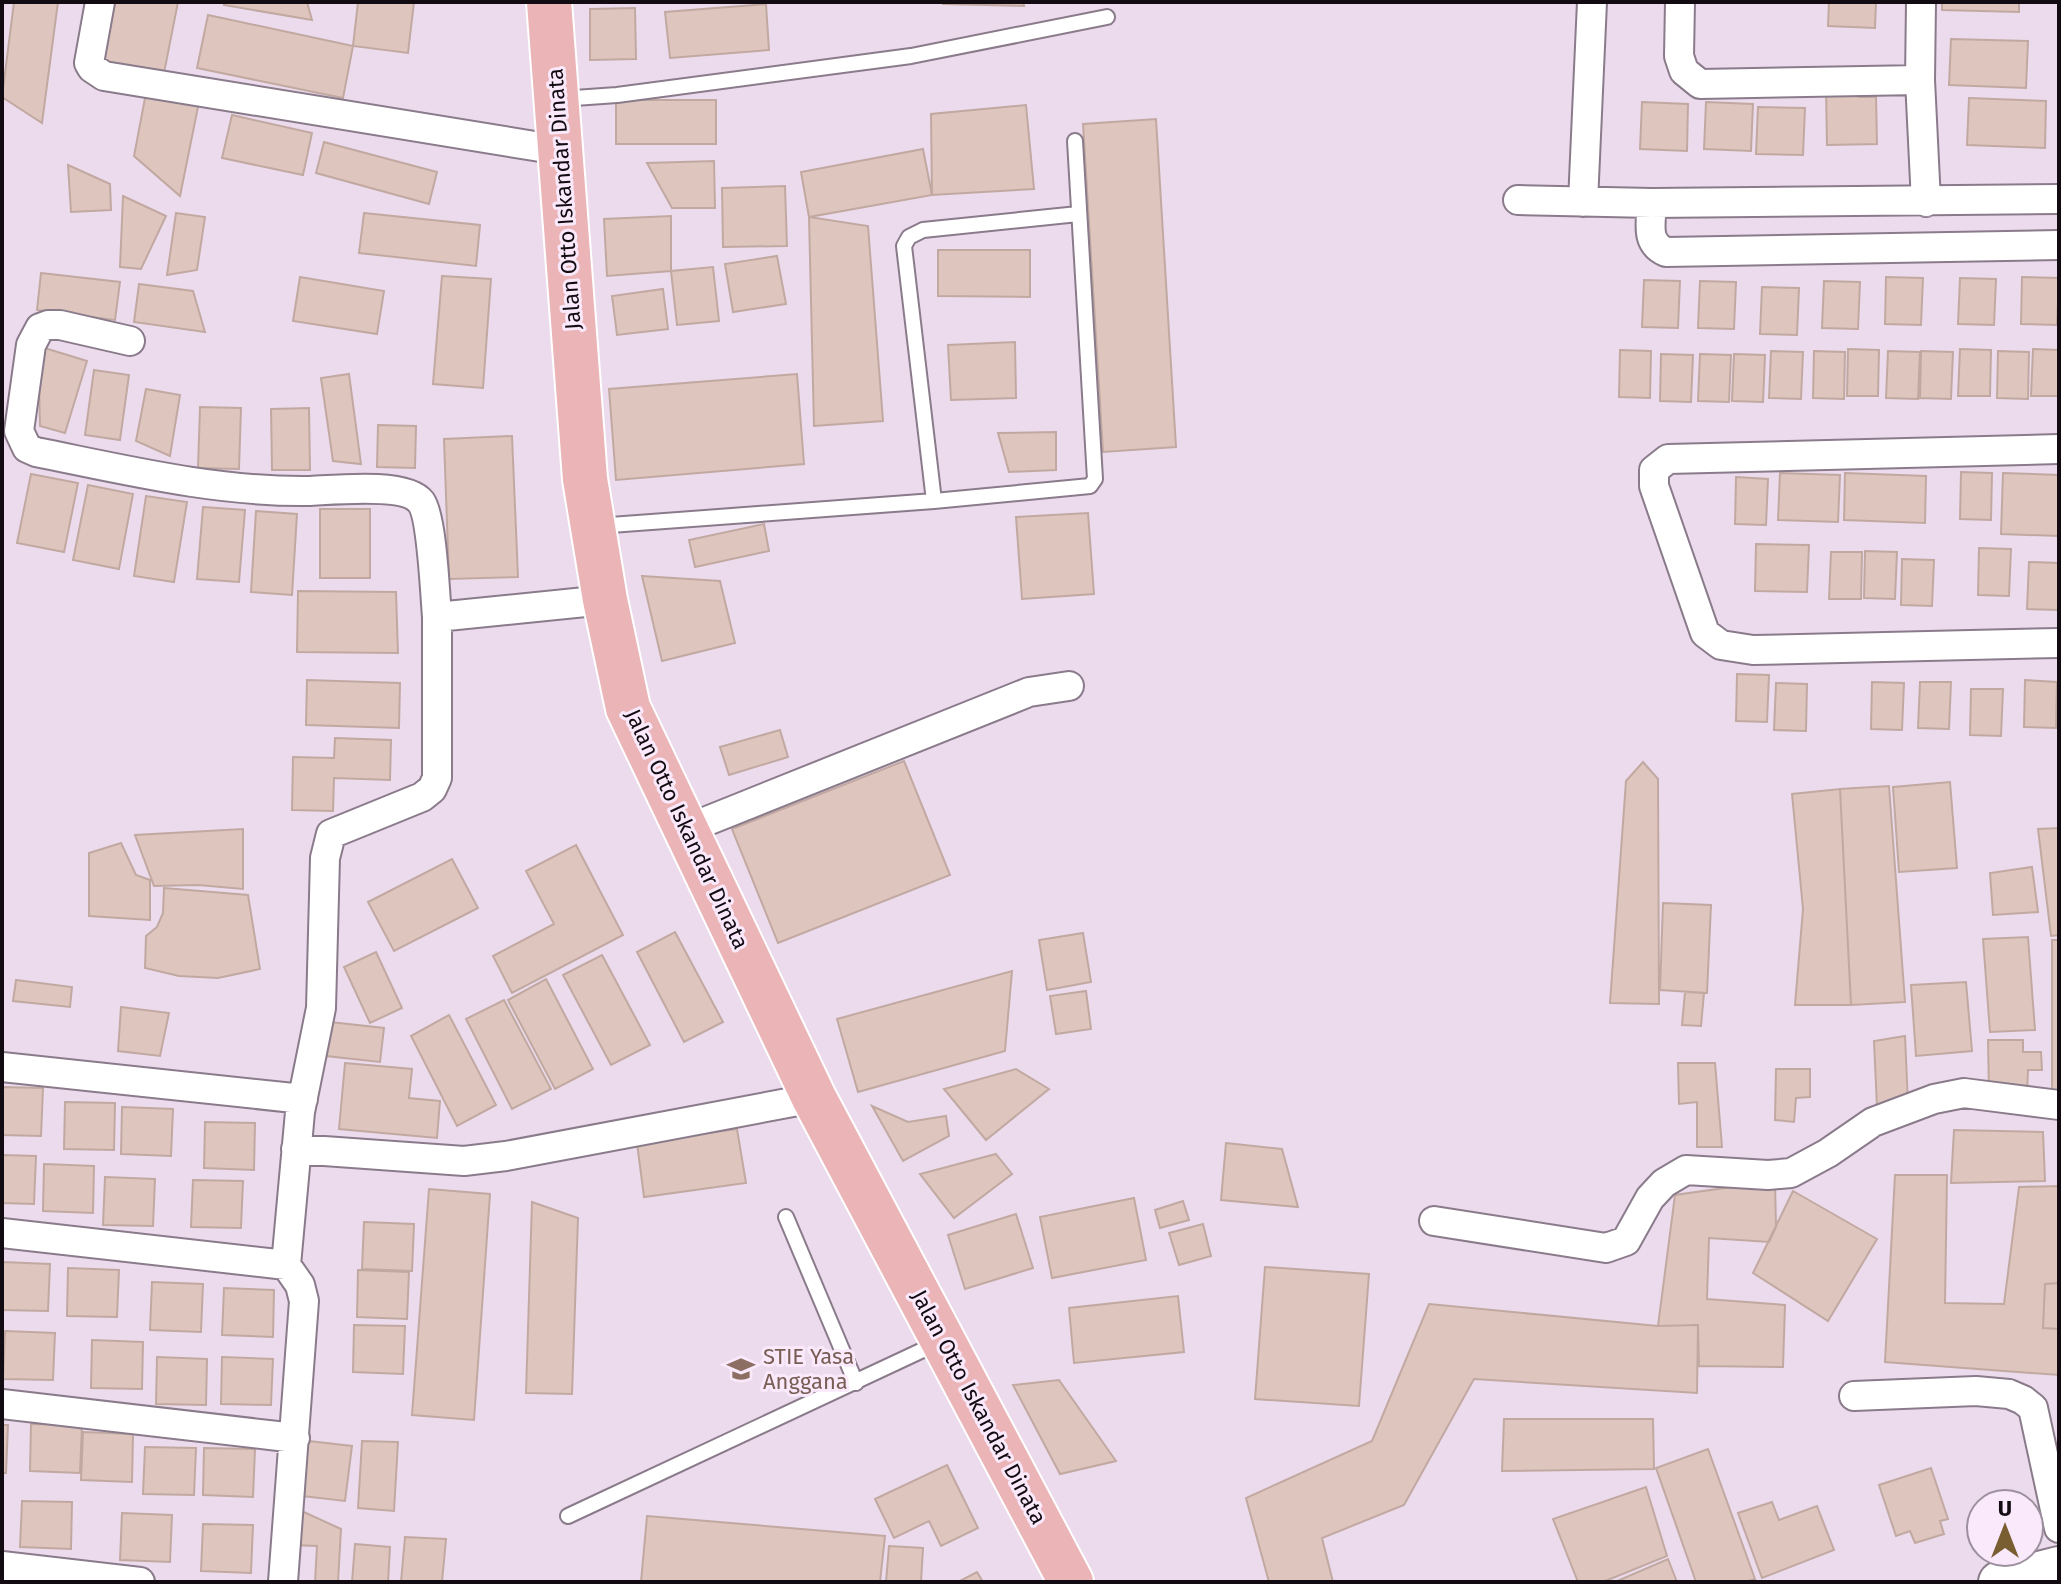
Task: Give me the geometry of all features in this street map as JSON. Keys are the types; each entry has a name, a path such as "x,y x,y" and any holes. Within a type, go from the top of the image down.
{"main road":[{"name":"Jalan Otto Iskandar Dinata","path":"549,2 585,479 605,600 628,708 814,1098 1071,1582"}],"street":[{"path":"100,2 89,63 104,76 559,150"},
{"path":"1583,202 1592,2"},
{"path":"1680,2 1679,56 1684,71 1700,84 1920,80"},
{"path":"1921,2 1920,80 1926,202"},
{"path":"1518,200 1652,203 2059,199"},
{"path":"1652,203 1651,239 1656,247 1666,252 2059,245"},
{"path":"130,341 60,325 48,325 36,332 31,345 19,431 27,448 158,476 261,491 389,490 416,497 426,513 437,617 437,778 432,789 422,797 331,834 325,858 321,1008 296,1149 286,1265 300,1285 304,1301 283,1582"},
{"path":"2059,449 1668,459 1654,470 1654,486 1705,633 1721,645 1753,650 2059,643"},
{"path":"437,617 605,600"},
{"path":"687,829 1029,692 1069,686"},
{"path":"2,1067 303,1099"},
{"path":"1434,1221 1606,1248 1626,1241 1650,1198 1664,1183 1686,1170 1768,1175 1791,1173 1828,1153 1873,1122 1934,1099 1964,1093 2059,1105"},
{"path":"296,1149 464,1161 506,1156 814,1098"},
{"path":"2,1233 286,1265"},
{"path":"1854,1396 1976,1391 2009,1394 2023,1400 2033,1408 2059,1528"},
{"path":"2,1404 295,1438"},
{"path":"2,1566 140,1582"},
{"path":"1999,1582 2059,1567"}],"lane":[{"path":"556,99 617,95 911,56 1107,17"},
{"path":"593,527 934,501 1086,487 1094,483 1075,141"},
{"path":"934,501 904,246 909,237 923,230 1078,214"},
{"path":"786,1217 856,1383"},
{"path":"568,1516 944,1340"}],"building":[{"path":"14,2 58,2 42,123 2,97"},
{"path":"115,2 178,2 164,73 104,61"},
{"path":"225,2 307,2 312,20 224,5"},
{"path":"358,2 414,2 408,53 353,46"},
{"path":"1023,2 1024,6 943,4"},
{"path":"1829,2 1876,2 1875,28 1828,26"},
{"path":"1942,2 2019,2 2019,12 1942,10"},
{"path":"766,4 769,50 670,58 665,12"},
{"path":"635,8 636,59 590,60 590,9"},
{"path":"208,15 353,46 343,98 197,68"},
{"path":"1951,39 2028,41 2026,88 1949,85"},
{"path":"1859,87 1859,97 1876,97 1877,144 1827,145 1826,88"},
{"path":"146,93 199,102 180,196 134,156"},
{"path":"1969,98 2046,101 2045,148 1967,145"},
{"path":"616,100 716,100 716,144 616,144"},
{"path":"1642,102 1688,104 1687,151 1640,149"},
{"path":"1706,102 1753,104 1751,151 1704,149"},
{"path":"1026,105 1034,189 932,195 931,114"},
{"path":"1758,107 1805,108 1803,155 1756,154"},
{"path":"232,115 312,133 303,175 222,158"},
{"path":"1156,119 1176,447 1103,452 1083,124"},
{"path":"324,142 437,172 429,204 316,173"},
{"path":"923,149 932,195 809,217 801,172"},
{"path":"714,161 715,208 672,208 647,163"},
{"path":"68,165 110,184 111,210 71,212"},
{"path":"785,186 787,246 723,247 722,188"},
{"path":"123,196 166,216 141,269 120,267"},
{"path":"176,213 205,217 197,270 167,275"},
{"path":"364,213 480,225 476,266 359,253"},
{"path":"671,216 671,271 607,276 604,219"},
{"path":"809,217 868,226 883,421 814,426"},
{"path":"938,250 1030,250 1030,297 938,296"},
{"path":"777,256 786,304 733,312 725,264"},
{"path":"713,267 719,321 677,325 671,271"},
{"path":"41,273 120,282 115,320 37,310"},
{"path":"442,276 491,279 483,388 433,384"},
{"path":"300,277 384,291 377,334 293,321"},
{"path":"1886,277 1923,278 1921,325 1885,324"},
{"path":"2022,277 2059,278 2057,325 2021,324"},
{"path":"1960,278 1996,279 1994,325 1958,324"},
{"path":"1644,280 1680,281 1678,328 1642,327"},
{"path":"1700,281 1736,282 1734,329 1698,328"},
{"path":"1824,281 1860,282 1858,329 1822,328"},
{"path":"139,284 193,291 205,332 134,322"},
{"path":"1762,287 1799,288 1797,335 1760,334"},
{"path":"663,289 668,329 617,335 612,296"},
{"path":"1015,342 1016,398 951,400 948,345"},
{"path":"38,346 87,361 65,433 40,426"},
{"path":"1848,349 1879,350 1878,396 1847,396"},
{"path":"1960,349 1991,350 1990,396 1958,396"},
{"path":"2033,349 2059,350 2059,396 2031,396"},
{"path":"1620,350 1651,351 1650,398 1619,397"},
{"path":"1771,351 1803,352 1801,399 1769,398"},
{"path":"1814,351 1845,352 1844,399 1813,398"},
{"path":"1888,351 1920,352 1918,399 1886,398"},
{"path":"1921,351 1953,352 1951,399 1920,398"},
{"path":"1998,351 2029,352 2028,399 1997,398"},
{"path":"1661,354 1693,355 1691,402 1660,401"},
{"path":"1700,354 1731,355 1729,402 1698,401"},
{"path":"1734,354 1765,355 1763,402 1732,401"},
{"path":"94,370 129,375 120,440 85,435"},
{"path":"349,374 361,464 333,461 321,378"},
{"path":"797,374 804,464 616,480 609,389"},
{"path":"146,389 180,395 170,456 136,441"},
{"path":"200,407 241,408 239,469 198,468"},
{"path":"309,408 310,470 272,470 271,409"},
{"path":"378,425 416,426 415,468 377,467"},
{"path":"1056,432 1056,470 1009,472 998,433"},
{"path":"512,436 518,577 449,579 444,439"},
{"path":"1961,472 1992,473 1991,520 1960,519"},
{"path":"1780,473 1840,475 1838,522 1778,520"},
{"path":"1845,473 1926,476 1925,523 1844,520"},
{"path":"2003,473 2059,475 2059,536 2001,534"},
{"path":"31,474 78,483 64,552 17,543"},
{"path":"1736,477 1768,479 1766,525 1735,524"},
{"path":"88,485 133,494 119,569 73,560"},
{"path":"146,496 187,502 174,582 134,576"},
{"path":"203,507 245,510 239,582 197,579"},
{"path":"320,509 370,509 370,578 320,578"},
{"path":"256,511 297,514 292,595 251,592"},
{"path":"1088,513 1094,594 1022,599 1016,517"},
{"path":"764,524 769,551 695,567 689,540"},
{"path":"1756,544 1809,545 1807,592 1755,591"},
{"path":"1979,548 2011,549 2009,596 1978,595"},
{"path":"1865,551 1897,552 1895,599 1864,598"},
{"path":"1831,552 1862,552 1861,599 1829,599"},
{"path":"1902,559 1934,560 1932,606 1901,605"},
{"path":"2029,562 2059,563 2059,610 2027,609"},
{"path":"642,576 720,581 735,643 662,661"},
{"path":"298,591 396,592 398,653 297,652"},
{"path":"1737,674 1769,675 1767,722 1736,721"},
{"path":"307,680 400,683 399,728 306,725"},
{"path":"2025,680 2057,682 2056,728 2024,727"},
{"path":"1872,682 1904,683 1902,730 1871,729"},
{"path":"1920,682 1951,682 1949,729 1918,728"},
{"path":"1776,683 1807,684 1806,731 1774,730"},
{"path":"1971,689 2003,689 2001,736 1970,735"},
{"path":"780,730 788,757 729,775 720,747"},
{"path":"335,738 391,740 390,780 334,778 333,811 292,810 293,757 334,758"},
{"path":"904,761 950,875 778,943 732,829"},
{"path":"1643,762 1658,779 1659,1004 1610,1003 1626,781"},
{"path":"1950,782 1957,868 1899,872 1893,787"},
{"path":"1889,786 1905,1002 1851,1005 1840,789"},
{"path":"1840,789 1851,1005 1795,1005 1803,909 1792,794"},
{"path":"2059,828 2059,935 2051,936 2038,829"},
{"path":"243,829 243,889 198,885 154,886 135,835"},
{"path":"121,843 136,875 150,880 150,920 89,916 89,853"},
{"path":"576,845 623,935 512,993 493,956 554,924 526,871"},
{"path":"452,859 478,908 394,951 368,902"},
{"path":"2032,867 2038,912 1993,915 1990,873"},
{"path":"164,888 248,895 260,969 218,978 179,976 145,968 146,936 157,927 163,913"},
{"path":"1663,903 1711,905 1707,993 1660,990"},
{"path":"675,932 723,1022 684,1042 637,952"},
{"path":"1083,933 1091,982 1047,990 1039,940"},
{"path":"2028,937 2035,1030 1990,1032 1983,939"},
{"path":"2052,940 2059,940 2059,1097 2052,1097"},
{"path":"376,952 402,1008 370,1023 344,967"},
{"path":"602,955 650,1045 611,1065 563,975"},
{"path":"1012,971 1005,1051 858,1092 837,1019"},
{"path":"546,979 593,1069 555,1089 508,1000"},
{"path":"16,980 72,987 70,1007 13,1001"},
{"path":"1966,982 1972,1051 1916,1056 1911,985"},
{"path":"1086,991 1091,1029 1056,1034 1050,996"},
{"path":"1685,992 1704,993 1701,1026 1682,1025"},
{"path":"504,1000 551,1089 512,1109 466,1019"},
{"path":"121,1007 169,1013 160,1056 118,1051"},
{"path":"449,1015 496,1105 457,1126 411,1036"},
{"path":"330,1022 384,1028 380,1062 326,1056"},
{"path":"1905,1036 1908,1103 1877,1107 1874,1041"},
{"path":"1988,1040 2023,1040 2023,1052 2041,1052 2042,1070 2028,1070 2027,1095 1989,1094"},
{"path":"345,1063 412,1069 409,1098 440,1101 437,1138 339,1129"},
{"path":"1678,1063 1715,1063 1722,1147 1697,1147 1697,1102 1679,1104"},
{"path":"1016,1069 1049,1089 986,1140 944,1089"},
{"path":"1776,1069 1810,1069 1810,1097 1796,1098 1794,1122 1775,1120"},
{"path":"2,1087 43,1088 41,1136 2,1135"},
{"path":"65,1102 115,1103 114,1150 64,1149"},
{"path":"872,1106 908,1122 946,1116 949,1136 903,1161"},
{"path":"122,1107 173,1109 171,1156 121,1154"},
{"path":"205,1122 255,1123 254,1170 204,1168"},
{"path":"737,1129 746,1183 644,1197 637,1143"},
{"path":"1954,1130 2043,1132 2045,1181 1951,1183"},
{"path":"1226,1143 1282,1149 1298,1207 1221,1200"},
{"path":"996,1154 1012,1174 954,1218 920,1174"},
{"path":"2,1155 36,1156 34,1204 2,1203"},
{"path":"44,1164 94,1166 93,1213 43,1211"},
{"path":"1895,1175 1947,1175 1945,1303 2004,1304 2019,1187 2059,1186 2059,1375 1885,1362"},
{"path":"105,1177 155,1179 153,1226 103,1225"},
{"path":"193,1180 243,1181 241,1228 191,1227"},
{"path":"1775,1181 1776,1227 1769,1242 1709,1238 1707,1299 1785,1305 1783,1367 1699,1366 1698,1325 1658,1326 1675,1195"},
{"path":"429,1189 490,1194 474,1420 412,1415"},
{"path":"1793,1191 1877,1239 1828,1321 1753,1273"},
{"path":"1134,1198 1146,1260 1052,1278 1040,1217"},
{"path":"1183,1201 1189,1220 1160,1228 1155,1210"},
{"path":"532,1202 578,1218 572,1394 526,1393"},
{"path":"1016,1214 1033,1268 965,1289 948,1235"},
{"path":"364,1222 414,1224 412,1271 362,1269"},
{"path":"1203,1224 1211,1256 1179,1265 1169,1233"},
{"path":"2,1262 50,1264 48,1311 2,1310"},
{"path":"1265,1267 1369,1274 1359,1406 1255,1399"},
{"path":"68,1268 119,1270 117,1317 67,1316"},
{"path":"358,1270 409,1272 407,1319 357,1317"},
{"path":"152,1282 203,1284 201,1332 150,1330"},
{"path":"2059,1283 2059,1329 2043,1328 2045,1284"},
{"path":"224,1288 274,1290 273,1337 222,1335"},
{"path":"1178,1296 1184,1352 1074,1363 1069,1308"},
{"path":"1429,1304 1658,1326 1698,1325 1697,1393 1474,1379 1404,1505 1322,1538 1333,1582 1269,1582 1246,1498 1372,1441"},
{"path":"354,1325 405,1326 403,1374 353,1372"},
{"path":"5,1331 55,1333 53,1380 3,1379"},
{"path":"92,1340 143,1342 142,1389 91,1388"},
{"path":"157,1357 207,1359 206,1405 156,1404"},
{"path":"222,1357 273,1359 271,1405 221,1404"},
{"path":"1059,1380 1116,1461 1060,1474 1013,1385"},
{"path":"1504,1419 1653,1419 1654,1469 1502,1471"},
{"path":"31,1424 82,1425 80,1473 30,1471"},
{"path":"2,1425 8,1425 6,1473 2,1473"},
{"path":"83,1432 133,1434 132,1482 81,1480"},
{"path":"300,1440 352,1446 345,1501 294,1495"},
{"path":"362,1441 398,1442 394,1511 358,1508"},
{"path":"145,1447 196,1448 194,1495 143,1494"},
{"path":"204,1448 255,1449 253,1497 203,1495"},
{"path":"1708,1449 1755,1579 1745,1582 1696,1582 1656,1468"},
{"path":"947,1465 978,1528 941,1546 929,1521 894,1538 875,1499"},
{"path":"1931,1468 1948,1519 1940,1521 1944,1534 1915,1543 1910,1531 1896,1536 1879,1485"},
{"path":"1646,1487 1667,1556 1603,1582 1578,1582 1553,1519"},
{"path":"22,1501 72,1502 71,1549 20,1547"},
{"path":"1772,1502 1779,1520 1817,1506 1834,1550 1762,1578 1738,1513"},
{"path":"295,1508 341,1529 338,1582 315,1582 317,1546 292,1545"},
{"path":"122,1513 172,1515 170,1562 120,1560"},
{"path":"647,1516 885,1536 880,1582 641,1582"},
{"path":"203,1524 253,1525 251,1573 201,1571"},
{"path":"405,1537 446,1539 442,1582 401,1582"},
{"path":"355,1544 390,1547 388,1582 352,1582"},
{"path":"889,1546 923,1548 921,1582 886,1582"},
{"path":"1668,1559 1677,1582 1615,1582"},
{"path":"977,1572 983,1582 958,1582"}],"place":[{"name":"STIE Yasa Anggana","path":"741,1369"}]}
